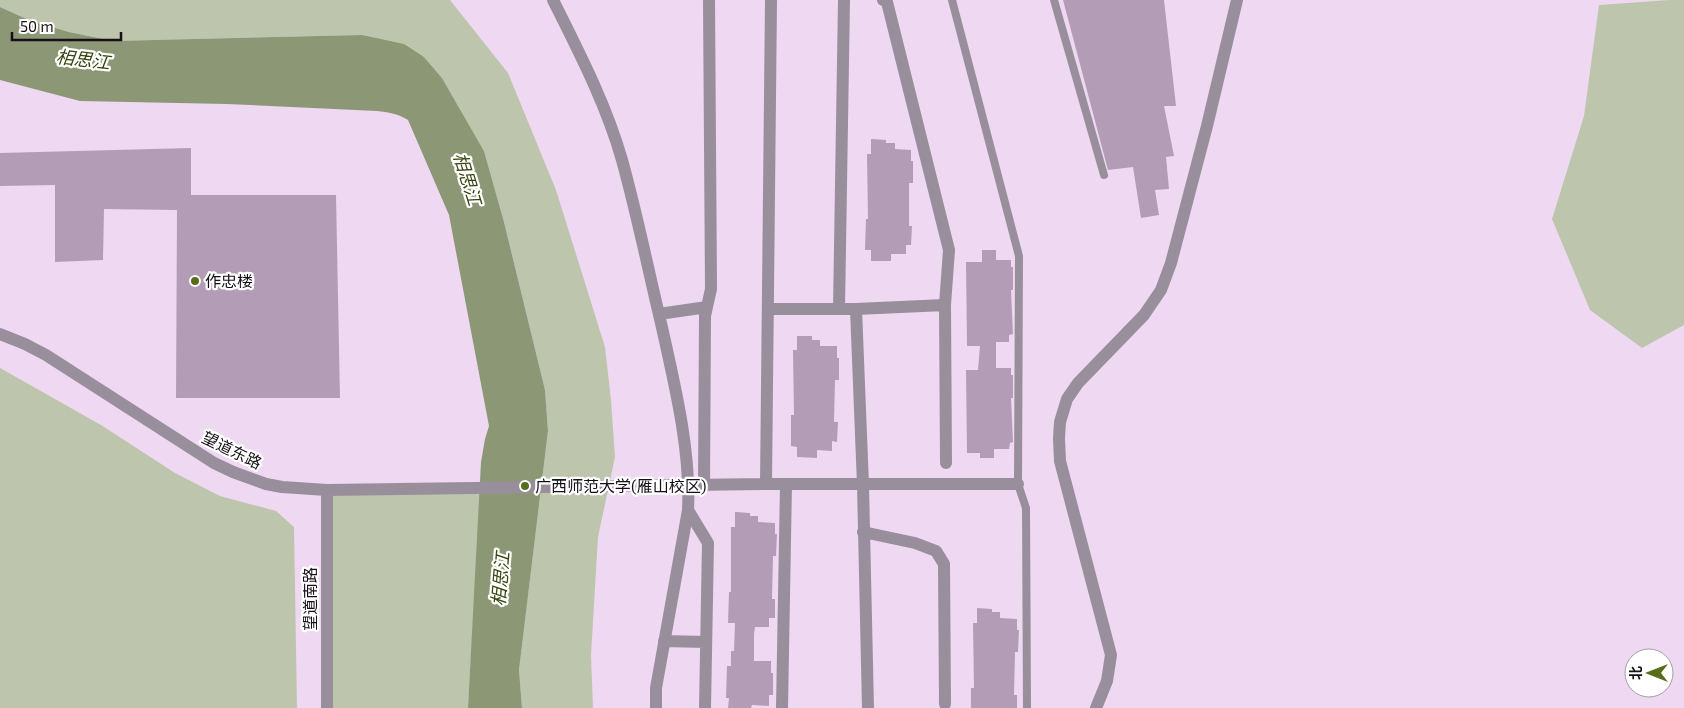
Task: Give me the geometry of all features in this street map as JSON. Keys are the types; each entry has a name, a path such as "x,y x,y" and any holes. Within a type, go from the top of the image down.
{"street":[{"path":"553,0 589,72 622,160 659,314 679,410 689,486 688,510 656,688 656,708"},
{"path":"704,486 705,316 711,289 709,0"},
{"path":"766,484 771,0"},
{"path":"839,308 844,0"},
{"path":"883,0 887,2 949,250 945,305 946,463"},
{"path":"1096,708 1107,681 1111,655 1060,461 1060,422 1067,399 1078,383 1144,315 1161,290 1171,263 1207,126 1237,0"},
{"path":"768,309 856,309 945,305"},
{"path":"659,314 707,307"},
{"path":"856,309 863,485 868,708"},
{"name":"望道东路","path":"0,334 46,355 214,463 266,484 282,487 327,490 766,484 1018,484"},
{"path":"782,708 786,484"},
{"name":"望道南路","path":"326,708 327,490"},
{"path":"688,510 708,543 705,708"},
{"path":"863,532 936,551 944,564 945,704"},
{"path":"664,642 706,642"}],"lane":[{"path":"952,0 1019,256 1018,484 1026,508 1027,708"},
{"path":"1054,0 1104,175"}],"shaded area":[{"path":"0,0 450,0 508,73 556,190 605,347 615,457 598,537 591,655 593,708 522,708 519,670 548,431 545,390 504,222 484,151 442,78 424,57 362,35 113,41 69,32 31,21 0,7"},
{"path":"1684,0 1684,325 1642,348 1590,310 1552,219 1584,116 1599,5"},
{"path":"0,368 101,425 175,473 220,496 276,511 294,527 297,708 0,708"},
{"path":"481,488 468,708 327,708 327,490"}],"water":[{"name":"相思江","path":"0,7 31,21 69,32 113,41 362,35 404,44 424,57 442,78 484,151 504,222 545,390 548,431 519,670 522,708 468,708 481,462 489,426 449,215 408,120 401,116 377,111 227,104 80,101 0,80"}],"building":[{"path":"1063,0 1164,0 1176,106 1164,106 1174,156 1166,157 1169,189 1155,190 1159,215 1141,218 1133,167 1108,170"},
{"path":"871,139 895,143 895,149 911,150 911,161 913,161 913,183 909,183 909,226 912,226 911,245 906,245 906,254 891,254 891,261 871,261 871,250 865,250 866,219 868,219 867,154 871,154"},
{"name":"作忠楼","path":"191,148 191,195 336,195 340,398 176,398 177,210 104,209 103,260 55,262 55,185 0,186 0,153"},
{"path":"982,250 996,250 996,260 1011,260 1011,267 1013,267 1013,290 1011,290 1013,334 1009,335 1009,342 996,342 996,368 1011,368 1011,375 1013,375 1013,398 1011,398 1013,442 1010,443 1009,449 994,449 994,458 980,458 980,453 967,453 966,370 978,370 980,346 967,346 966,262 982,262"},
{"path":"797,336 812,336 812,340 820,340 820,346 837,346 837,358 839,358 839,380 835,380 834,422 838,422 837,442 832,441 832,451 817,450 817,458 797,457 797,447 791,446 791,415 794,415 793,350 797,350"},
{"path":"735,512 750,513 750,516 758,516 758,522 775,523 775,534 777,534 776,556 773,556 772,599 775,599 775,618 769,618 769,627 755,627 754,634 754,661 771,661 773,695 769,695 769,706 752,705 751,708 728,708 729,698 726,698 727,666 731,666 731,651 734,651 735,623 728,623 729,592 731,592 731,527 735,527"},
{"path":"977,608 992,609 992,612 1000,612 1000,618 1017,619 1017,630 1019,630 1018,652 1015,652 1014,695 1017,695 1017,708 971,708 971,688 974,688 973,623 977,623"}],"place":[{"name":"作忠楼","path":"195,281"},
{"name":"广西师范大学(雁山校区)","path":"525,486"}]}
